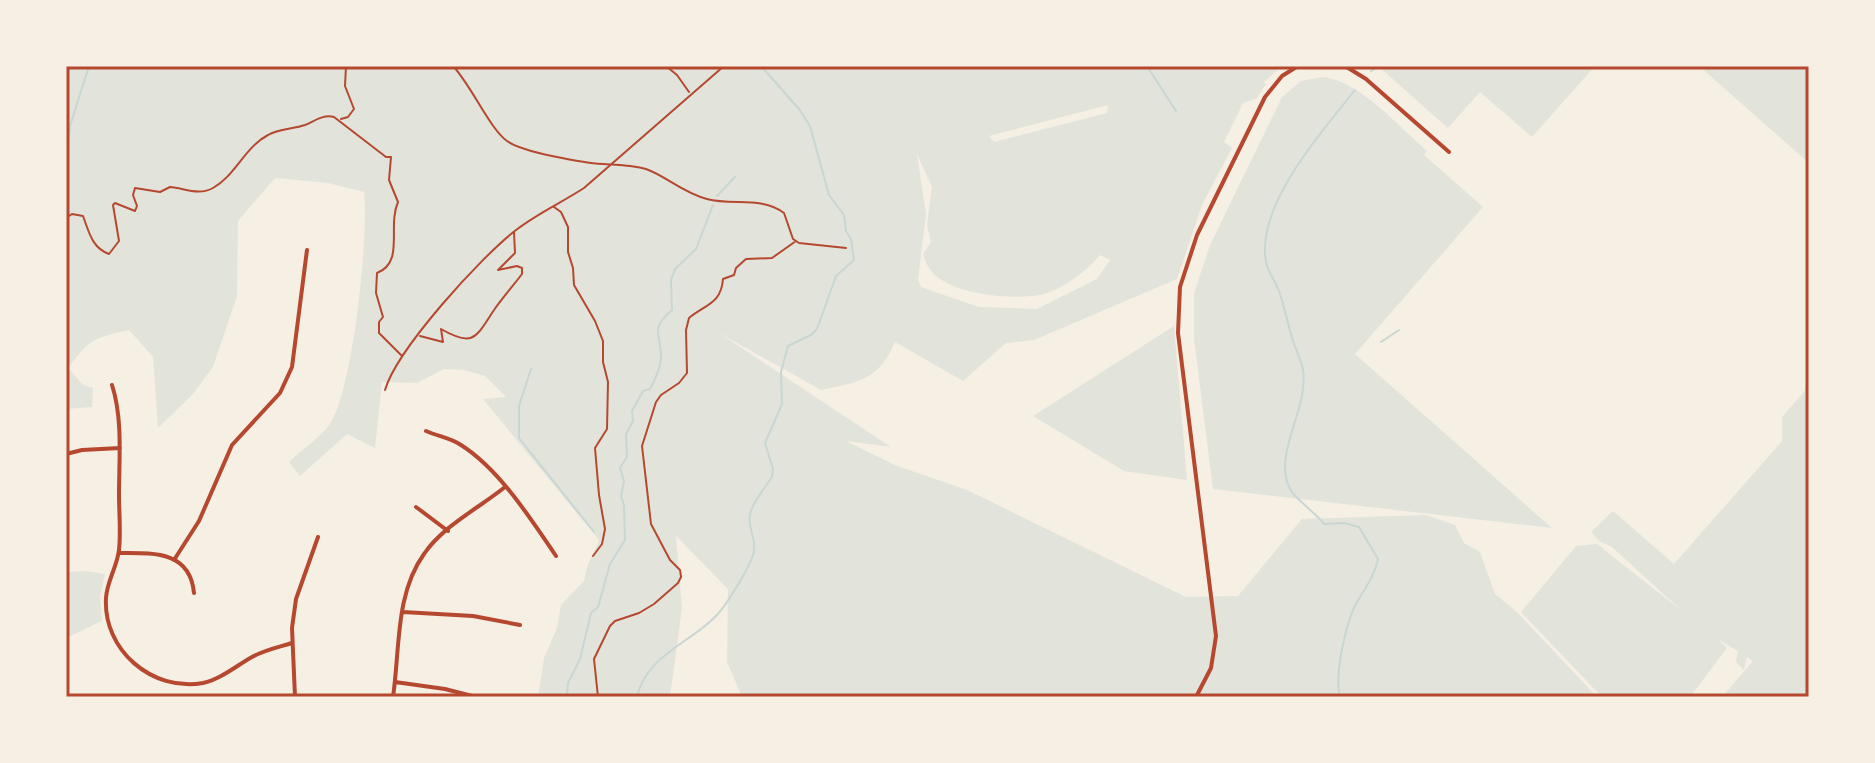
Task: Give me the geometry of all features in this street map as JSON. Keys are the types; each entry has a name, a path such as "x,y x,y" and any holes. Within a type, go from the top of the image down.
{"street":[{"path":"1196,697 1211,668 1216,636 1179,341 1178,295 1190,251 1254,117 1275,83 1298,66"},
{"path":"1345,66 1374,85 1449,152"},
{"path":"174,560 201,516 232,445 280,393 289,376 307,250"},
{"path":"112,385 117,399 120,448 119,553 107,593 108,619 119,646 140,669 162,680 184,684 221,676 254,655 292,643"},
{"path":"426,431 458,443 479,458 505,487 556,556"},
{"path":"66,454 120,448"},
{"path":"393,697 408,581 425,552 505,487"},
{"path":"416,507 448,531"},
{"path":"295,697 292,643 296,599 318,537"},
{"path":"119,553 157,553 174,560 193,579 194,593"},
{"path":"402,612 473,616 520,625"},
{"path":"395,682 476,697"}],"path":[{"path":"340,120 348,117 354,109 345,86 346,66"},
{"path":"453,66 466,80 497,131 521,148 645,169 672,185 710,200 757,203 777,208 784,213 796,241 808,246 846,248"},
{"path":"666,66 690,93"},
{"path":"385,390 402,356 472,271 514,232 581,190 724,66"},
{"path":"66,218 72,214 83,216 97,247 109,254 119,241 112,208 115,203 135,211 135,188 160,192 170,187 191,192 214,187 233,170 244,154 267,135 285,132 328,115 340,120 386,157 391,157 389,180 398,202 392,216 395,225 392,239 394,257 391,264 377,273 376,293 383,317 379,322 379,333 402,356"},
{"path":"553,205 561,212 568,227 568,252 574,285 603,341 603,362 608,382 607,429 595,448 605,529 602,544 593,556"},
{"path":"419,335 443,342 441,329 465,340 475,337 486,326 492,313 522,274 522,268 517,266 498,270 515,253 514,232"},
{"path":"598,697 594,659 610,626 654,604 681,577 680,570 670,560 651,524 642,446 656,402 687,373 686,330 689,318 712,304 721,293 723,279 734,275 736,268 746,259 772,258 796,241"}],"shaded area":[{"path":"66,66 1282,66 1264,82 1266,84 1257,98 1243,103 1224,142 1232,148 1202,205 1177,279 1034,340 1006,343 963,381 895,342 882,365 866,378 821,390 719,333 891,447 846,441 895,465 967,490 1186,597 1238,596 1302,519 1426,515 1455,525 1464,543 1480,552 1495,594 1517,612 1597,697 742,697 727,662 728,589 676,536 682,608 670,697 538,697 544,658 557,628 561,605 584,581 599,540 483,399 506,397 485,376 444,369 417,383 382,382 375,448 347,434 300,476 289,462 330,424 346,379 358,311 364,241 364,192 328,183 275,178 238,221 237,296 213,367 193,394 158,428 153,357 129,330 93,341 75,358 68,368 83,385 93,388 92,407 66,409","holes":["1108,105 1107,113 994,142 989,136","917,154 932,187 927,225 931,242 923,254 930,269 940,279 953,286 984,294 1032,296 1067,283 1100,255 1110,260 1097,279 1037,309 979,307 921,287 918,280 926,214"]},
{"path":"1378,66 1595,66 1532,137 1480,92 1448,128"},
{"path":"1699,66 1809,66 1809,163"},
{"path":"1323,77 1351,87 1378,106 1427,151 1424,155 1483,207 1355,354 1552,528 1213,489 1194,339 1194,293 1210,245 1282,97 1301,81"},
{"path":"1174,326 1187,480 1124,471 1033,416"},
{"path":"1809,386 1809,697 1722,697 1753,661 1747,657 1744,670 1736,662 1738,651 1719,640 1727,648 1690,697 1602,697 1521,612 1576,546 1597,544 1682,611 1612,547 1599,541 1591,532 1613,511 1674,564 1782,441 1782,417"},
{"path":"66,572 105,574 100,595 102,621 66,638"}],"waterway":[{"path":"66,160 70,126 89,66"},
{"path":"637,697 642,683 659,660 717,615 753,556 750,514 756,499 772,477 773,469 765,443 782,404 781,372 788,346 817,329 836,276 854,260 844,215 829,195 810,126 761,66"},
{"path":"1147,66 1176,111"},
{"path":"1371,71 1380,66"},
{"path":"1340,697 1339,666 1347,629 1378,559 1359,527 1344,523 1324,524 1290,489 1285,461 1301,400 1303,370 1280,294 1267,266 1265,244 1270,220 1293,172 1355,90"},
{"path":"717,196 735,177"},
{"path":"567,697 568,683 580,659 591,613 598,607 610,564 625,540 621,496 624,481 620,468 627,457 626,434 633,421 632,411 643,391 650,389 658,370 661,358 658,328 672,310 671,280 675,269 696,249 713,205"},
{"path":"1381,342 1399,330"},
{"path":"531,369 519,406 519,438 594,532"}]}
